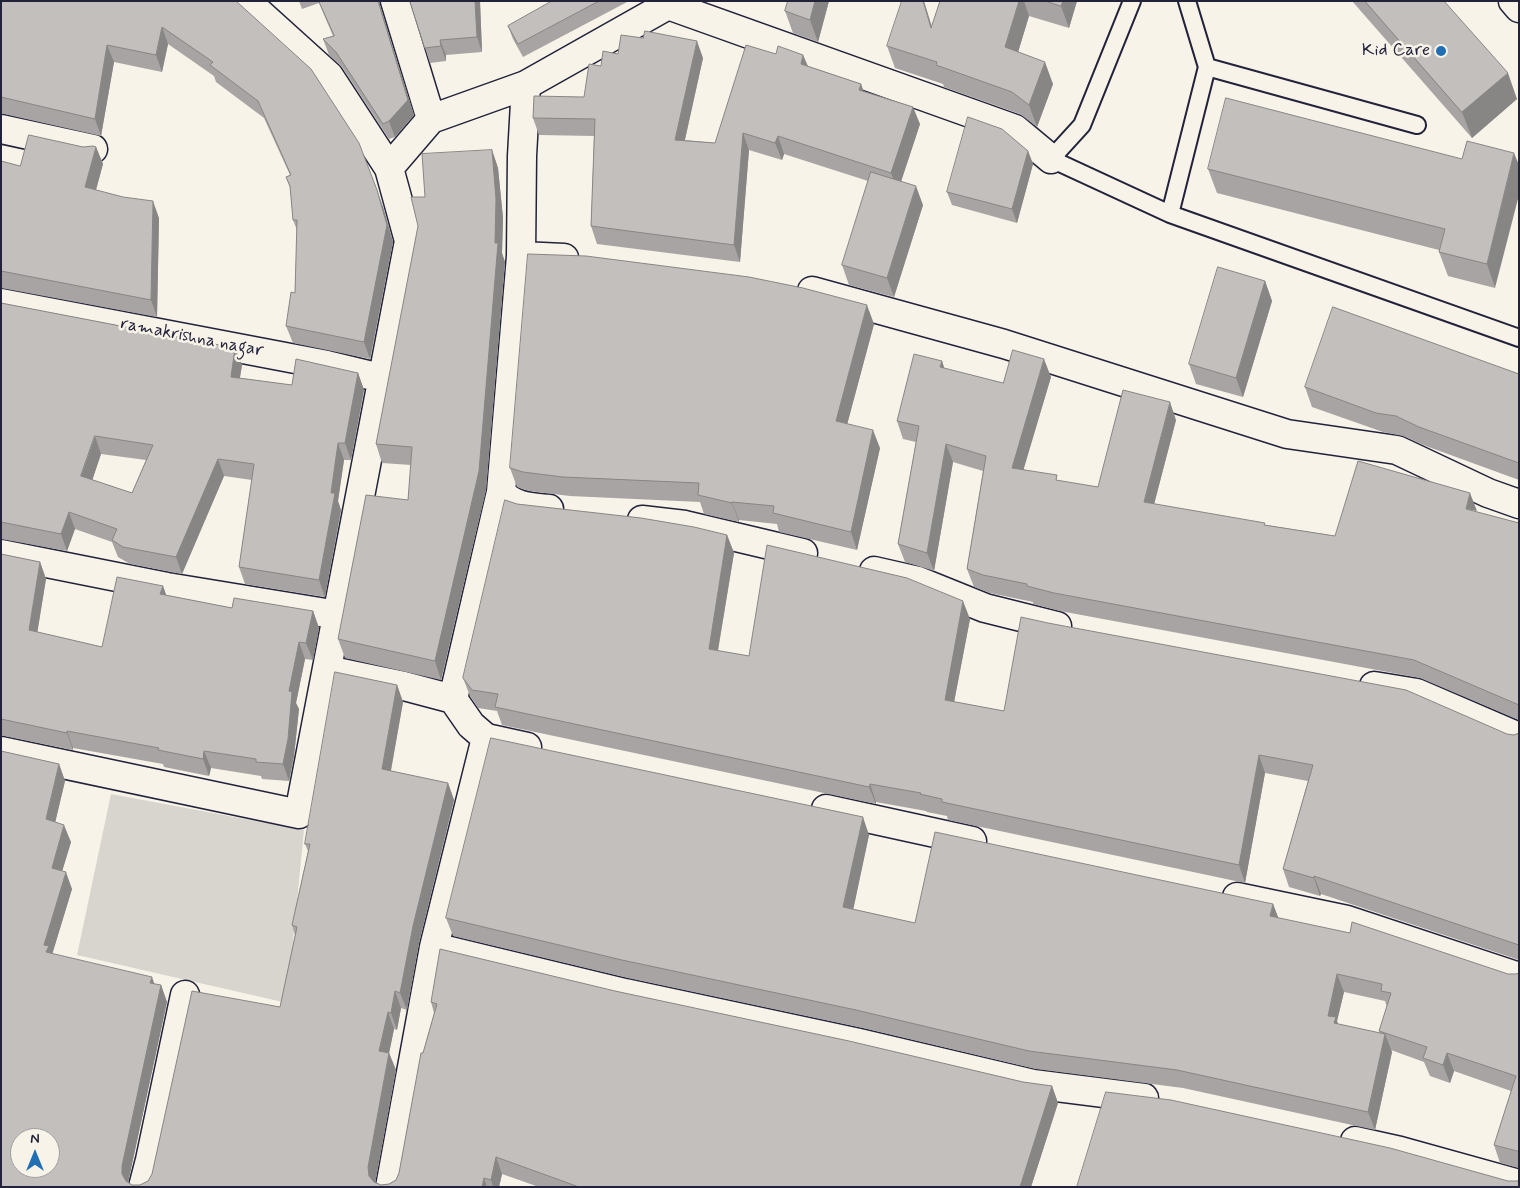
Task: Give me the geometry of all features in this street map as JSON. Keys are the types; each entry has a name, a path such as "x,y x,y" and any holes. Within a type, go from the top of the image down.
{"main road":[{"path":"1,751 299,814 408,241 389,168 329,76 246,1"},
{"path":"395,1 431,119"},
{"path":"1513,1 1519,8"},
{"path":"389,168 431,119 526,85 671,3 1015,129 1051,159"},
{"path":"453,699 501,492 521,256 522,156 526,85"},
{"path":"1,129 93,149"},
{"path":"521,256 584,259"},
{"path":"785,286 851,301 1004,344 1287,434 1397,450 1488,493 1519,504"},
{"name":"ramakrishna nagar","path":"1,303 327,365 381,378"},
{"path":"501,492 508,500 516,503 576,512"},
{"path":"615,517 685,525 840,562 918,581 985,608 1084,631"},
{"path":"1,554 167,586 338,615"},
{"path":"327,670 404,686 453,699 472,725 486,738 553,752"},
{"path":"1350,681 1417,694 1519,736"},
{"path":"390,1187 434,947 486,738"},
{"path":"802,804 995,846"},
{"path":"1210,891 1347,920 1519,976"},
{"path":"434,947 626,993 859,1043 1033,1084 1170,1102"},
{"path":"142,1187 150,1160 185,995"},
{"path":"1333,1136 1400,1150 1519,1184"}],"lane":[{"path":"1132,1 1082,125 1051,159 1170,214 1519,338"},
{"path":"1170,214 1207,67 1187,1"},
{"path":"1207,67 1416,125"}],"shaded area":[{"path":"111,794 304,830 287,1003 77,955"}],"building":[{"path":"1,1 236,1 311,69 359,143 377,190 387,225 364,342 286,326 291,292 295,293 297,220 293,220 290,186 286,177 291,175 258,101 210,65 213,62 162,27 156,55 107,45 95,119 1,97"},
{"path":"319,1 378,1 408,100 389,121 383,124 336,52 323,39 334,36"},
{"path":"410,1 475,1 477,37 440,40 441,46 425,48"},
{"path":"552,1 599,1 518,44 508,26"},
{"path":"788,1 815,1 810,20 785,11"},
{"path":"902,1 923,1 931,28 940,1 1019,1 1005,47 1045,62 1029,105 1012,92 936,65 937,62 887,46"},
{"path":"1046,1 1063,1 1061,6"},
{"path":"1365,1 1444,1 1508,73 1462,112"},
{"path":"645,31 697,41 675,140 715,143 746,45 776,54 778,46 803,55 801,64 861,84 859,90 913,107 891,173 778,136 775,143 743,133 734,245 591,226 595,119 533,118 534,96 584,97 589,64 601,66 603,51 618,54 621,35 643,38"},
{"path":"1226,98 1462,159 1467,141 1514,153 1487,264 1439,252 1445,229 1208,169"},
{"path":"968,117 1002,129 1028,151 1012,209 947,192"},
{"path":"29,135 83,147 96,147 85,187 123,197 153,201 151,300 1,271 1,161 20,166"},
{"path":"492,150 496,199 495,243 498,243 479,471 435,661 338,639 366,495 408,500 412,447 376,444 418,226 411,197 425,197 422,154"},
{"path":"871,172 916,186 887,278 842,265"},
{"path":"528,254 586,256 749,277 803,288 867,305 836,421 873,430 851,532 773,513 774,506 732,503 698,495 699,483 563,477 523,472 510,468"},
{"path":"1218,267 1265,281 1236,378 1189,364"},
{"path":"1,303 235,348 231,377 292,385 296,359 358,373 345,443 338,443 331,493 335,493 319,580 239,567 254,464 218,459 176,557 123,547 112,540 117,529 69,512 61,534 1,522","holes":["95,436 153,445 132,493 81,476"]},
{"path":"1333,307 1519,374 1519,463 1419,427 1396,416 1376,413 1305,387"},
{"path":"1013,350 1044,359 1012,468 1057,475 1056,480 1098,487 1123,390 1170,402 1144,502 1265,523 1264,525 1335,536 1358,461 1470,493 1466,509 1519,523 1519,705 1414,660 1054,593 1027,586 1027,584 983,575 967,569 986,456 946,444 927,553 898,544 919,426 897,421 914,354 942,361 940,367 1003,383"},
{"path":"505,500 517,504 641,518 727,535 709,649 749,656 767,545 907,578 963,601 945,700 1004,711 1021,617 1406,690 1507,734 1514,735 1519,733 1519,945 1314,876 1314,878 1283,869 1313,765 1259,755 1239,865 942,802 942,799 921,793 870,784 869,787 495,707 498,694 472,690 463,678"},
{"path":"1,554 40,562 29,630 102,647 117,577 163,586 160,594 232,608 234,598 313,611 306,643 299,642 289,691 292,692 288,739 283,764 256,762 256,759 204,751 203,759 158,750 159,748 67,731 67,733 1,719"},
{"path":"335,672 397,685 382,769 448,783 413,926 400,993 395,991 391,1013 388,1012 379,1051 389,1053 368,1167 369,1176 374,1182 381,1185 389,1184 396,1180 399,1173 421,1053 423,1053 437,1004 431,1002 440,949 615,991 849,1041 1023,1082 1052,1086 1020,1187 579,1187 496,1157 491,1180 484,1178 482,1187 1,1187 1,751 59,764 46,819 64,825 52,868 66,872 44,945 49,946 46,952 152,977 150,983 161,985 122,1166 122,1174 126,1181 132,1185 140,1185 148,1181 152,1174 192,991 280,1007 297,927 292,925 310,844 305,844"},
{"path":"491,738 863,817 843,907 915,923 935,832 1273,904 1270,916 1350,933 1352,922 1508,974 1519,973 1519,1152 1494,1145 1516,1076 1447,1053 1443,1065 1423,1058 1427,1047 1379,1031 1391,993 1381,991 1382,984 1337,974 1328,1016 1336,1017 1334,1023 1385,1034 1368,1112 1177,1070 1029,1051 856,1010 622,960 446,918"},
{"path":"1106,1092 1171,1100 1390,1148 1508,1181 1519,1180 1519,1187 1077,1187"}],"place":[{"name":"Kid Care","path":"1441,51"}]}
